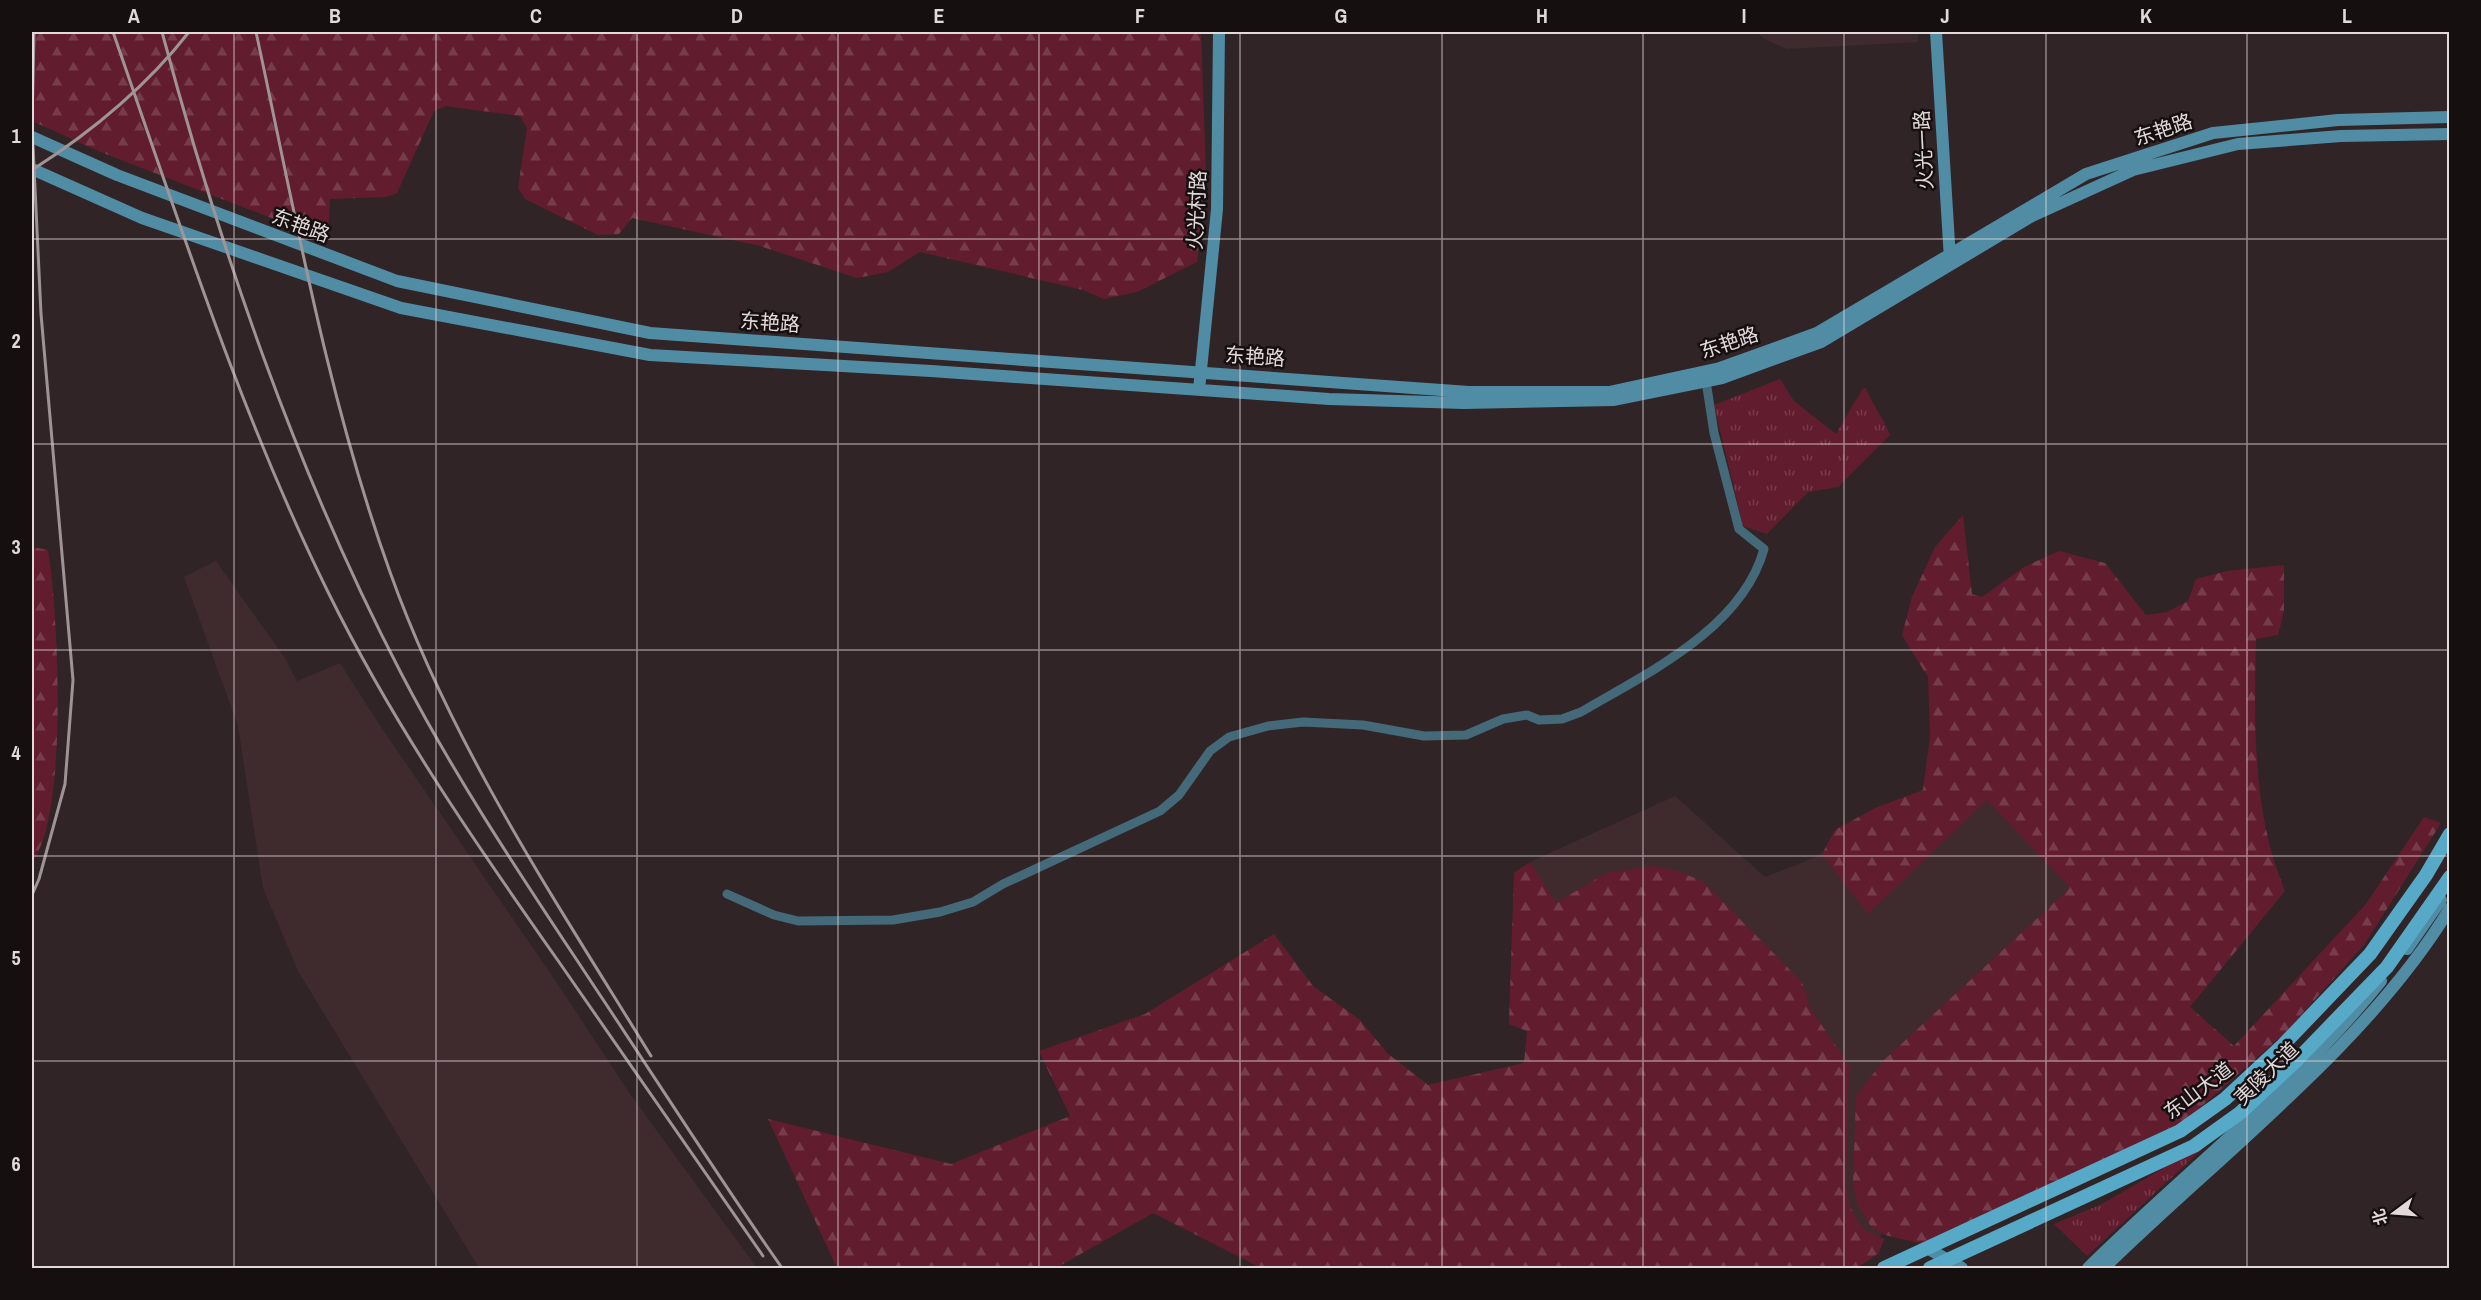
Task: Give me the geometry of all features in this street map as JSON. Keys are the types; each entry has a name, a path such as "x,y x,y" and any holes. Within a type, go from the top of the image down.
{"main road":[{"name":"火光村路","path":"1199,390 1217,209 1219,32"},
{"name":"火光一路","path":"1936,32 1951,260"},
{"name":"东艳路","path":"32,169 142,218 401,308 650,355 1329,399 1464,404 1613,400 1706,381 1821,342 2086,174 2213,133 2338,120 2450,117"},
{"name":"东艳路","path":"32,138 117,175 397,281 650,333 1469,392 1609,392 1720,368 1817,333 2032,216 2133,170 2238,144 2341,136 2450,134"},
{"name":"东山大道","path":"1884,1269 2170,1136 2224,1099 2281,1047 2370,954 2426,875 2450,834"},
{"name":"东山大道","path":"1940,1265 2194,1146 2240,1113 2297,1060 2387,967 2450,877"},
{"name":"夷陵大道","path":"2088,1269 2148,1210 2286,1083 2359,1008 2426,925 2450,886"},
{"name":"夷陵大道","path":"2104,1269 2294,1091 2367,1016 2435,931 2450,908"},
{"path":"1923,1251 1940,1265 1962,1269"}],"street":[{"path":"727,894 774,915 798,921 893,920 940,912 974,902 1003,884 1160,811 1179,795 1210,751 1229,737 1268,726 1303,722 1363,725 1424,736 1466,735 1503,719 1527,715 1539,720 1562,720 1581,712 1696,643 1737,600 1761,561 1764,549 1739,529 1714,433 1706,381"}],"shaded area":[{"path":"1757,32 1918,32 1918,42 1787,49 1764,39"},
{"path":"216,561 285,658 297,681 340,663 630,1094 757,1268 479,1268 298,971 263,888 238,726 184,577"},
{"path":"1953,783 2112,841 1906,1171 1872,1258 1704,1187 1217,1036 1313,986 1360,1020 1387,1053 1428,1085 1524,1063 1527,1031 1509,1024 1514,873 1530,862 1675,796 1765,877 1816,857 1875,808 1906,809"}],"green space":[{"path":"39,32 1201,32 1206,173 1197,262 1137,292 1104,299 1083,290 920,252 888,272 857,278 760,246 632,218 619,234 598,235 525,199 518,188 527,128 520,116 446,106 434,111 397,193 386,197 330,199 328,240 98,151 32,121 32,38"},
{"path":"1780,379 1794,401 1836,434 1863,388 1866,388 1890,435 1838,487 1808,492 1767,534 1743,526 1714,405"},
{"path":"1963,515 1972,594 1982,597 2024,567 2059,551 2105,563 2146,615 2167,612 2188,601 2196,579 2227,571 2284,565 2284,611 2278,635 2256,639 2255,702 2257,767 2261,799 2274,861 2285,891 2190,1007 2234,1046 2366,904 2424,817 2441,823 2364,945 2284,1034 2178,1127 1927,1245 1885,1235 1872,1228 1857,1204 1853,1184 1856,1096 1884,1060 2070,888 1987,800 1868,914 1822,854 1835,830 1875,808 1923,790 1930,736 1928,677 1902,635 1912,597 1935,547"},
{"path":"32,547 48,550 55,617 58,711 52,803 44,838 32,861"},
{"path":"1530,862 1556,903 1606,873 1652,866 1675,870 1702,881 1802,982 1810,1008 1849,1065 1846,1183 1849,1205 1859,1223 1868,1232 1884,1239 1879,1253 1857,1268 1261,1268 1153,1213 1056,1268 837,1268 768,1119 951,1164 1070,1116 1039,1051 1145,1014 1274,934 1313,986 1360,1020 1387,1053 1428,1085 1524,1063 1527,1031 1509,1024 1514,873"},
{"path":"2212,1140 2087,1256 2054,1224 2102,1204"}],"railway":[{"path":"32,895 39,879 65,784 73,680 41,314 32,125 34,32"},
{"path":"113,32 239,387 297,526 354,642 380,690 467,828 763,1256"},
{"path":"162,32 209,197 264,359 328,519 401,673 494,834 782,1268"},
{"path":"32,170 75,141 116,108 154,72 189,32"},
{"path":"256,32 330,372 368,506 390,572 443,699 475,760 543,880 651,1056"}]}
